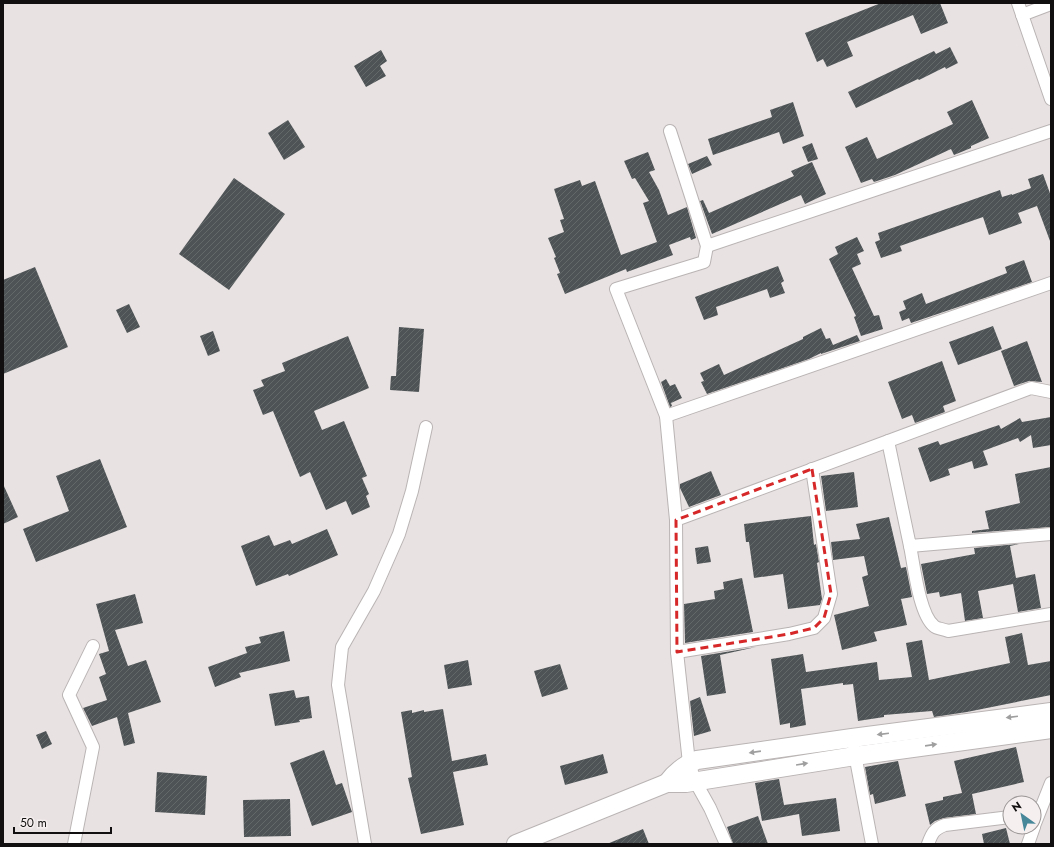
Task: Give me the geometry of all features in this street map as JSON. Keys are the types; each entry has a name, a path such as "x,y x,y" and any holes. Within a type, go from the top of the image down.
{"street":[{"path":"1051,4 1020,9 1051,100"},
{"path":"670,131 707,246 704,262 616,289 666,416 676,520 677,652 690,763 695,781 710,808 726,844"},
{"path":"707,246 1051,131"},
{"path":"666,416 1051,283"},
{"path":"676,520 1031,388 1051,392"},
{"path":"365,844 338,685 342,647 374,592 399,534 412,491 426,427"},
{"path":"888,441 922,607 926,617 934,627 948,631 1051,614"},
{"path":"677,652 808,630 814,628 824,618 831,594 812,470"},
{"path":"910,546 1051,534"},
{"path":"74,844 93,747 69,695 94,646"},
{"path":"667,783 677,771 697,760 1051,712"},
{"path":"516,844 667,783 686,783 855,756 1051,728"},
{"path":"852,738 872,844"},
{"path":"1042,802 1051,783"},
{"path":"928,844 932,835 938,828 945,825 1002,818"}],"highlighted area":[{"path":"812,469 831,594 824,618 814,628 789,634 677,652 676,520"}],"building":[{"path":"881,3 940,3 948,23 921,34 913,15 847,42 853,56 827,67 823,59 817,62 805,33"},
{"path":"950,47 958,63 946,69 945,67 856,108 848,92 934,51 936,54"},
{"path":"381,50 387,61 380,66 386,76 366,87 354,66"},
{"path":"972,100 989,138 954,155 951,149 895,175 874,182 872,179 861,183 845,147 867,137 877,159 953,124 947,112"},
{"path":"793,102 804,136 783,144 779,132 713,155 708,139 772,117 770,110"},
{"path":"288,120 305,147 284,160 268,133"},
{"path":"812,143 818,159 808,162 802,147"},
{"path":"648,152 655,170 649,172 659,190 668,215 687,207 696,238 691,240 690,237 669,245 673,255 627,272 626,269 565,294 557,274 560,273 554,258 556,257 548,238 564,232 560,220 564,219 554,189 580,180 582,186 595,181 621,255 657,242 643,203 649,201 635,178 632,179 624,161"},
{"path":"707,156 712,165 692,174 688,164"},
{"path":"812,162 826,194 805,204 801,195 712,234 700,201 703,200 709,213 794,176 791,171"},
{"path":"1043,174 1051,196 1051,241 1037,206 1018,213 1022,223 989,235 983,217 900,246 902,251 881,258 875,242 880,240 878,233 1000,190 1002,197 1012,195 1031,188 1028,179"},
{"path":"234,178 285,214 229,290 179,254"},
{"path":"857,237 864,251 857,254 861,264 852,268 874,316 879,315 883,329 861,336 854,317 856,316 829,259 838,254 835,247"},
{"path":"1024,260 1032,282 911,323 909,318 902,321 899,312 906,309 903,301 922,293 926,304 1007,273 1005,267"},
{"path":"778,266 784,281 781,283 785,293 770,298 767,289 716,307 718,315 704,320 695,297"},
{"path":"35,267 68,347 3,374 3,280"},
{"path":"129,304 140,327 127,333 116,310"},
{"path":"993,326 1002,349 958,365 949,342"},
{"path":"399,327 424,329 419,392 390,390 391,376 396,376"},
{"path":"821,328 826,339 830,338 833,345 857,335 860,341 821,353 809,359 707,394 701,382 704,381 700,373 719,364 724,375 803,339 803,337"},
{"path":"213,331 220,351 208,356 200,336"},
{"path":"348,336 369,388 314,411 322,430 344,421 367,476 362,478 369,494 366,496 370,507 352,515 346,501 326,510 310,472 300,477 273,411 263,415 253,390 264,386 261,380 285,371 282,363"},
{"path":"1027,341 1042,382 1029,381 1014,386 1001,351"},
{"path":"942,361 956,401 943,406 945,412 915,423 912,415 902,419 888,382"},
{"path":"666,379 670,386 675,384 682,398 671,403 672,406 670,407 661,382"},
{"path":"1051,417 1051,445 1033,448 1031,435 1020,442 1018,438 983,451 988,465 974,469 972,461 948,469 950,475 930,482 918,448 938,441 940,445 999,425 1001,429 1020,418 1022,422"},
{"path":"100,459 127,527 36,562 23,529 69,511 56,476"},
{"path":"1051,467 1051,527 972,533 972,531 989,529 985,511 1020,503 1015,474"},
{"path":"711,471 721,495 689,507 680,488 680,484"},
{"path":"854,472 858,507 826,511 821,476"},
{"path":"3,484 18,517 3,524"},
{"path":"811,516 814,545 816,544 819,562 817,563 822,599 820,605 788,609 783,574 754,578 749,542 746,542 744,524"},
{"path":"889,517 901,568 906,567 912,597 901,599 907,625 874,632 877,641 842,650 834,615 869,606 862,577 868,575 864,556 833,560 831,542 860,539 856,524"},
{"path":"327,529 338,555 289,576 288,574 256,586 241,546 269,535 274,546 290,540 292,544"},
{"path":"1019,544 1010,546 1016,578 1035,574 1041,608 1018,612 1013,584 978,591 983,618 965,621 961,593 940,597 939,592 927,594 921,564 975,554 974,548"},
{"path":"708,546 711,562 697,564 695,548"},
{"path":"742,578 753,632 685,643 684,604 715,599 714,591 724,589 723,582"},
{"path":"135,594 143,623 115,630 128,666 146,660 161,702 128,713 135,743 124,746 117,717 92,726 83,708 107,700 99,677 106,674 99,654 109,651 96,604"},
{"path":"284,631 290,661 239,673 241,677 215,687 208,667 247,653 245,647 261,643 259,637"},
{"path":"1022,633 1028,665 1051,661 1051,695 934,717 932,711 884,715 884,717 858,721 853,684 843,685 843,683 801,689 806,725 790,728 790,723 780,725 771,659 803,654 806,672 877,662 879,680 912,677 906,643 922,640 929,680 1010,663 1005,637"},
{"path":"756,647 720,655 726,693 707,696 701,656"},
{"path":"468,660 472,685 448,689 444,665"},
{"path":"560,664 568,689 542,697 534,671"},
{"path":"294,690 296,698 309,696 312,718 299,720 300,722 275,726 269,694"},
{"path":"700,697 711,731 694,736 690,701"},
{"path":"443,709 452,761 486,754 488,765 453,772 464,825 421,834 408,778 412,777 401,712 412,710 412,713 424,710 424,712"},
{"path":"46,731 52,744 42,749 36,735"},
{"path":"1016,747 1024,782 972,794 976,814 944,818 935,821 930,825 925,804 943,800 943,797 962,793 954,761"},
{"path":"324,750 336,785 342,783 352,812 312,826 290,763"},
{"path":"603,754 608,773 565,785 560,766"},
{"path":"898,761 906,796 875,804 873,794 870,795 865,767"},
{"path":"157,772 207,776 205,815 155,812"},
{"path":"779,779 784,805 836,798 840,831 802,836 799,814 762,821 755,783"},
{"path":"290,799 291,836 244,837 243,800"},
{"path":"758,816 768,844 733,844 727,827"},
{"path":"643,829 649,844 607,844"},
{"path":"1002,829 1002,835 1008,835 1010,844 984,844 982,834"}]}
